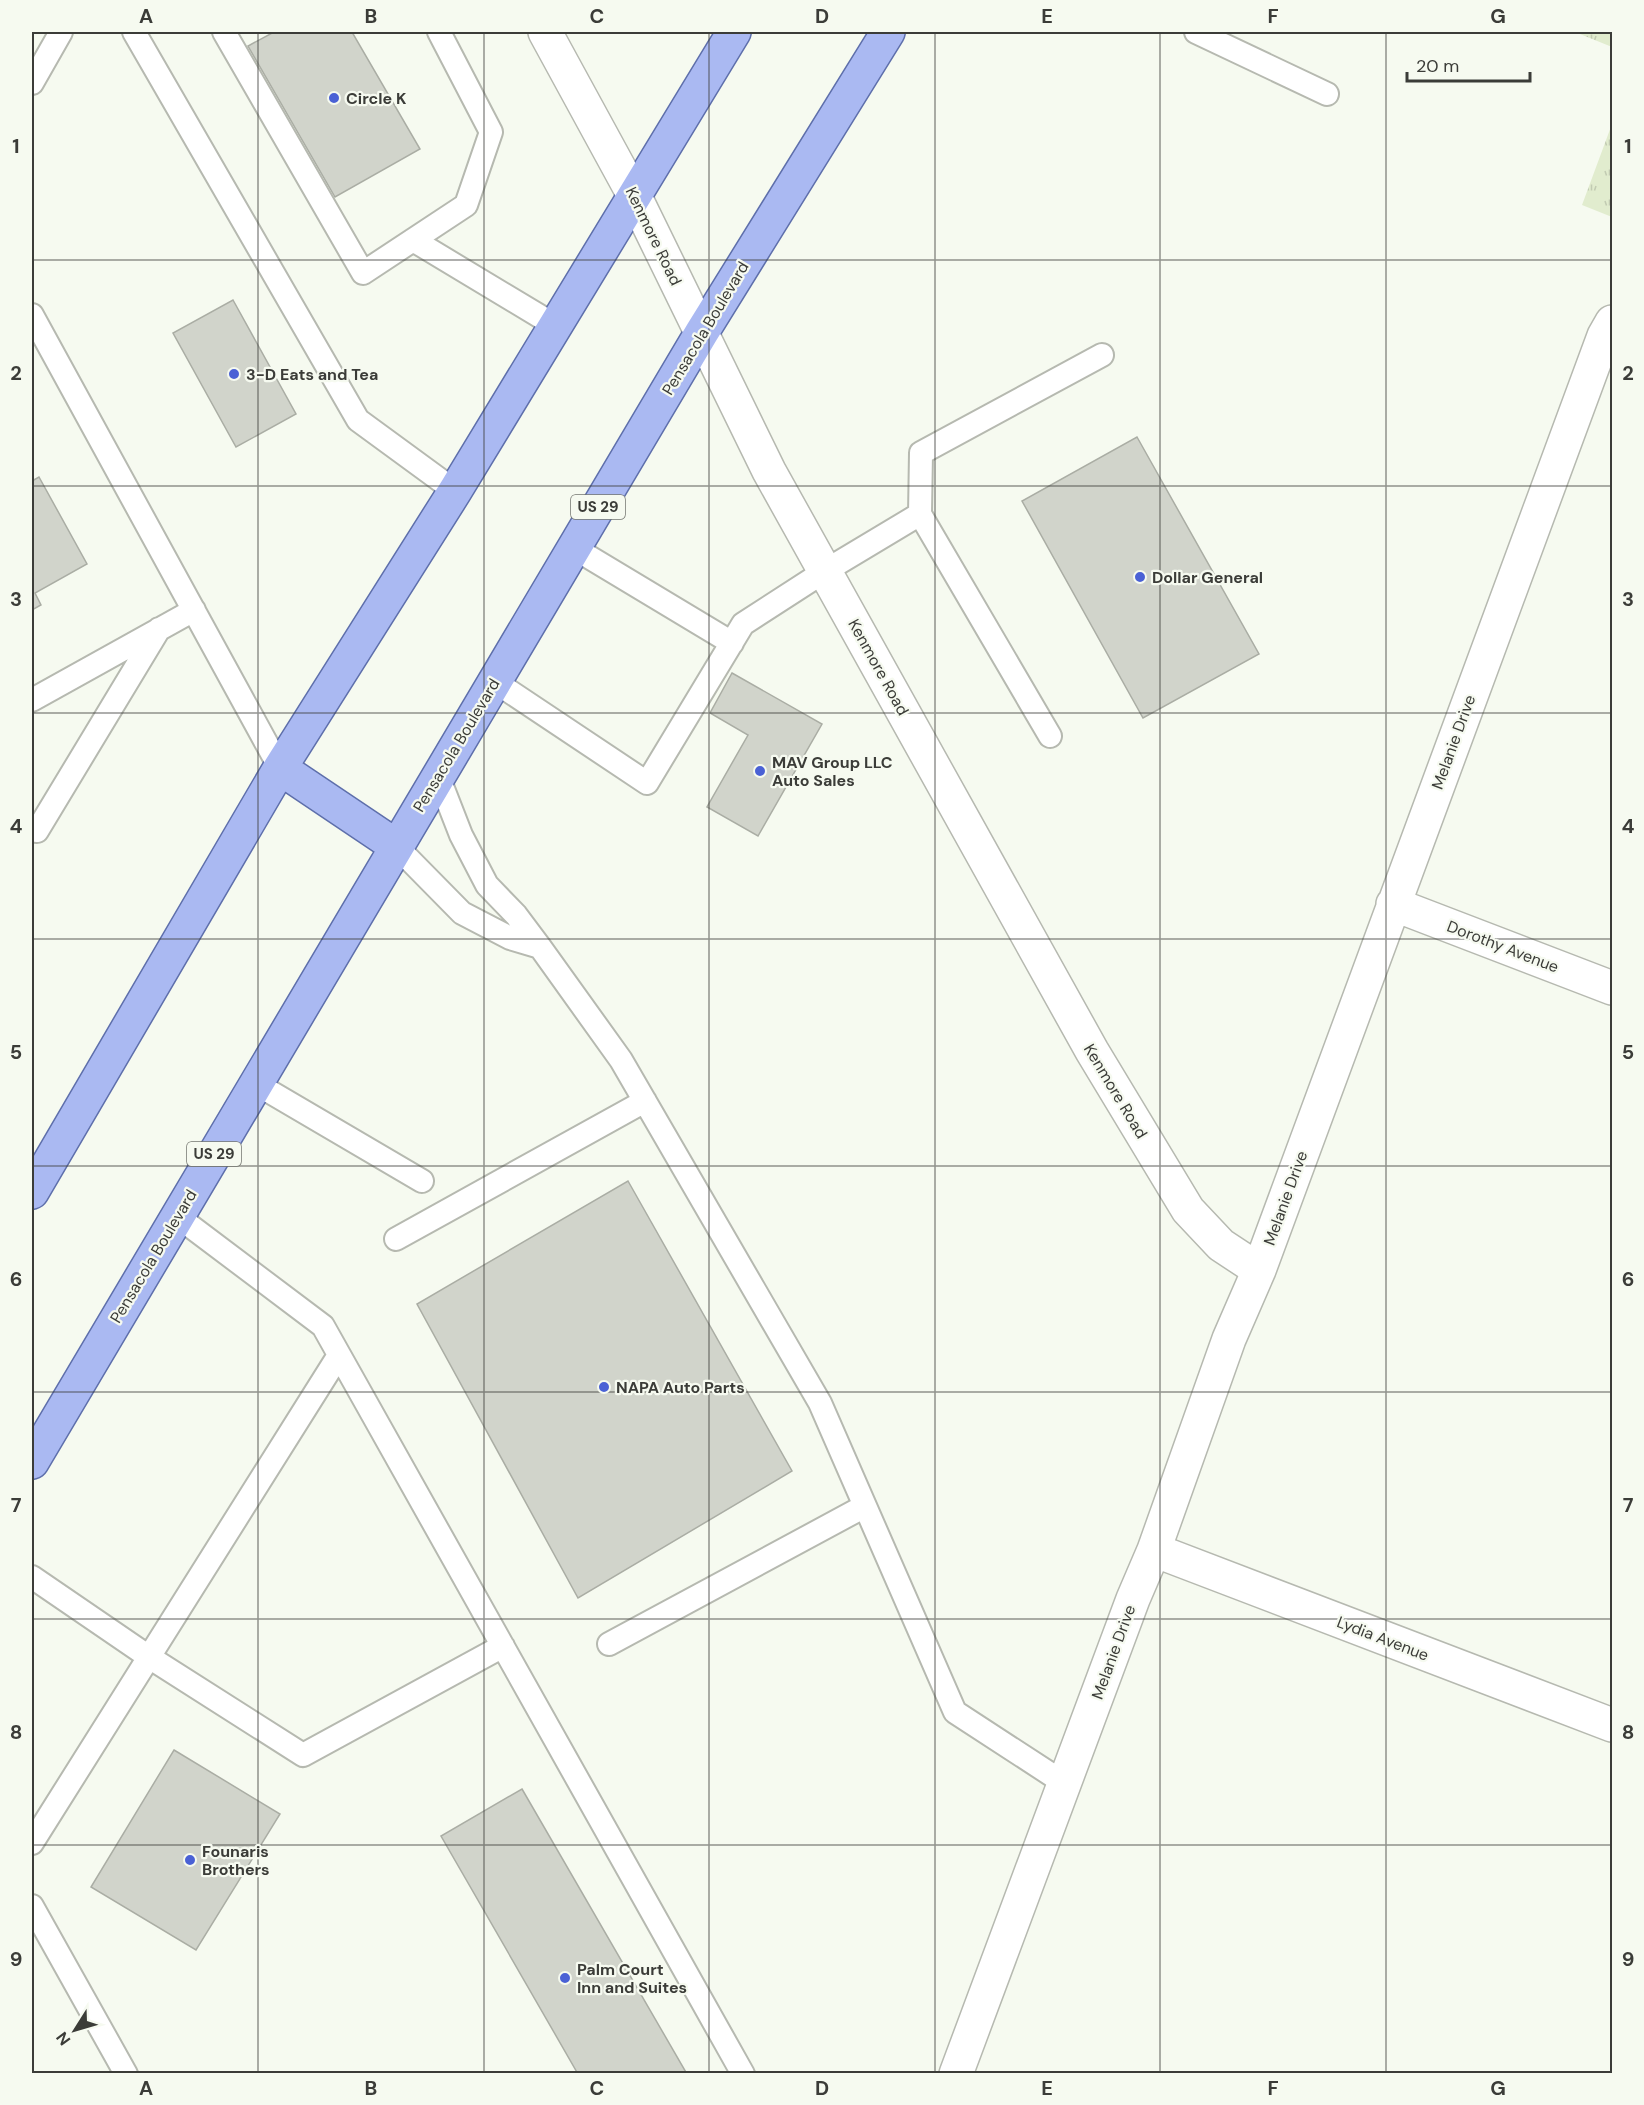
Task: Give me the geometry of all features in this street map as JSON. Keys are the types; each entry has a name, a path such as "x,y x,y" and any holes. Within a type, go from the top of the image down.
{"main road":[{"path":"32,1192 280,768 455,491 734,32"},
{"name":"Pensacola Boulevard","path":"32,1462 702,332 888,32"},
{"path":"280,768 396,846"}],"street":[{"name":"Kenmore Road","path":"545,32 635,197 769,471 1092,1051 1188,1210 1221,1245 1258,1270"},
{"name":"Melanie Drive","path":"956,2073 1133,1599 1154,1550 1229,1339 1258,1270 1600,347 1612,322"},
{"name":"Dorothy Avenue","path":"1393,904 1612,988"},
{"name":"Lydia Avenue","path":"1154,1550 1612,1725"}],"lane":[{"path":"32,83 61,32"},
{"path":"134,32 358,420 455,491"},
{"path":"224,32 363,273 466,205 491,132 439,32"},
{"path":"1196,32 1328,94"},
{"path":"413,240 556,327"},
{"path":"32,315 280,768"},
{"path":"1050,736 920,514 921,453 1102,355"},
{"path":"494,681 647,783 743,624 920,514"},
{"path":"574,548 732,644"},
{"path":"32,700 194,610"},
{"path":"32,821 37,831 159,629"},
{"path":"438,776 461,835 487,885 516,915 621,1060 820,1403 955,1712 1064,1783"},
{"path":"396,846 462,914 510,938 540,947"},
{"path":"255,1083 422,1181"},
{"path":"396,1239 645,1101"},
{"path":"177,1216 323,1326 743,2073"},
{"path":"32,1843 339,1356"},
{"path":"609,1644 865,1506"},
{"path":"32,1577 149,1657 303,1755 503,1646"},
{"path":"32,1906 126,2073"}],"green space":[{"path":"1575,32 1612,32 1612,47"},
{"path":"1612,124 1612,217 1582,205"}],"building":[{"name":"Circle K","path":"274,32 352,32 420,149 335,197 248,46"},
{"name":"3-D Eats and Tea","path":"233,300 296,414 236,447 173,333"},
{"name":"Dollar General","path":"1137,437 1259,654 1143,718 1022,501"},
{"path":"39,477 87,564 35,593 41,605 32,610 32,481"},
{"path":"732,673 822,724 758,836 707,807 748,735 710,713"},
{"name":"NAPA Auto Parts","path":"628,1181 792,1471 578,1598 417,1304"},
{"path":"174,1750 280,1814 196,1950 91,1887"},
{"path":"522,1789 687,2074 578,2074 441,1836"}],"place":[{"name":"Circle K","path":"334,98"},
{"name":"3-D Eats and Tea","path":"234,374"},
{"name":"Dollar General","path":"1140,577"},
{"name":"MAV Group LLC Auto Sales","path":"760,771"},
{"name":"NAPA Auto Parts","path":"604,1387"},
{"name":"Founaris Brothers","path":"190,1860"},
{"name":"Palm Court Inn and Suites","path":"565,1978"}]}
